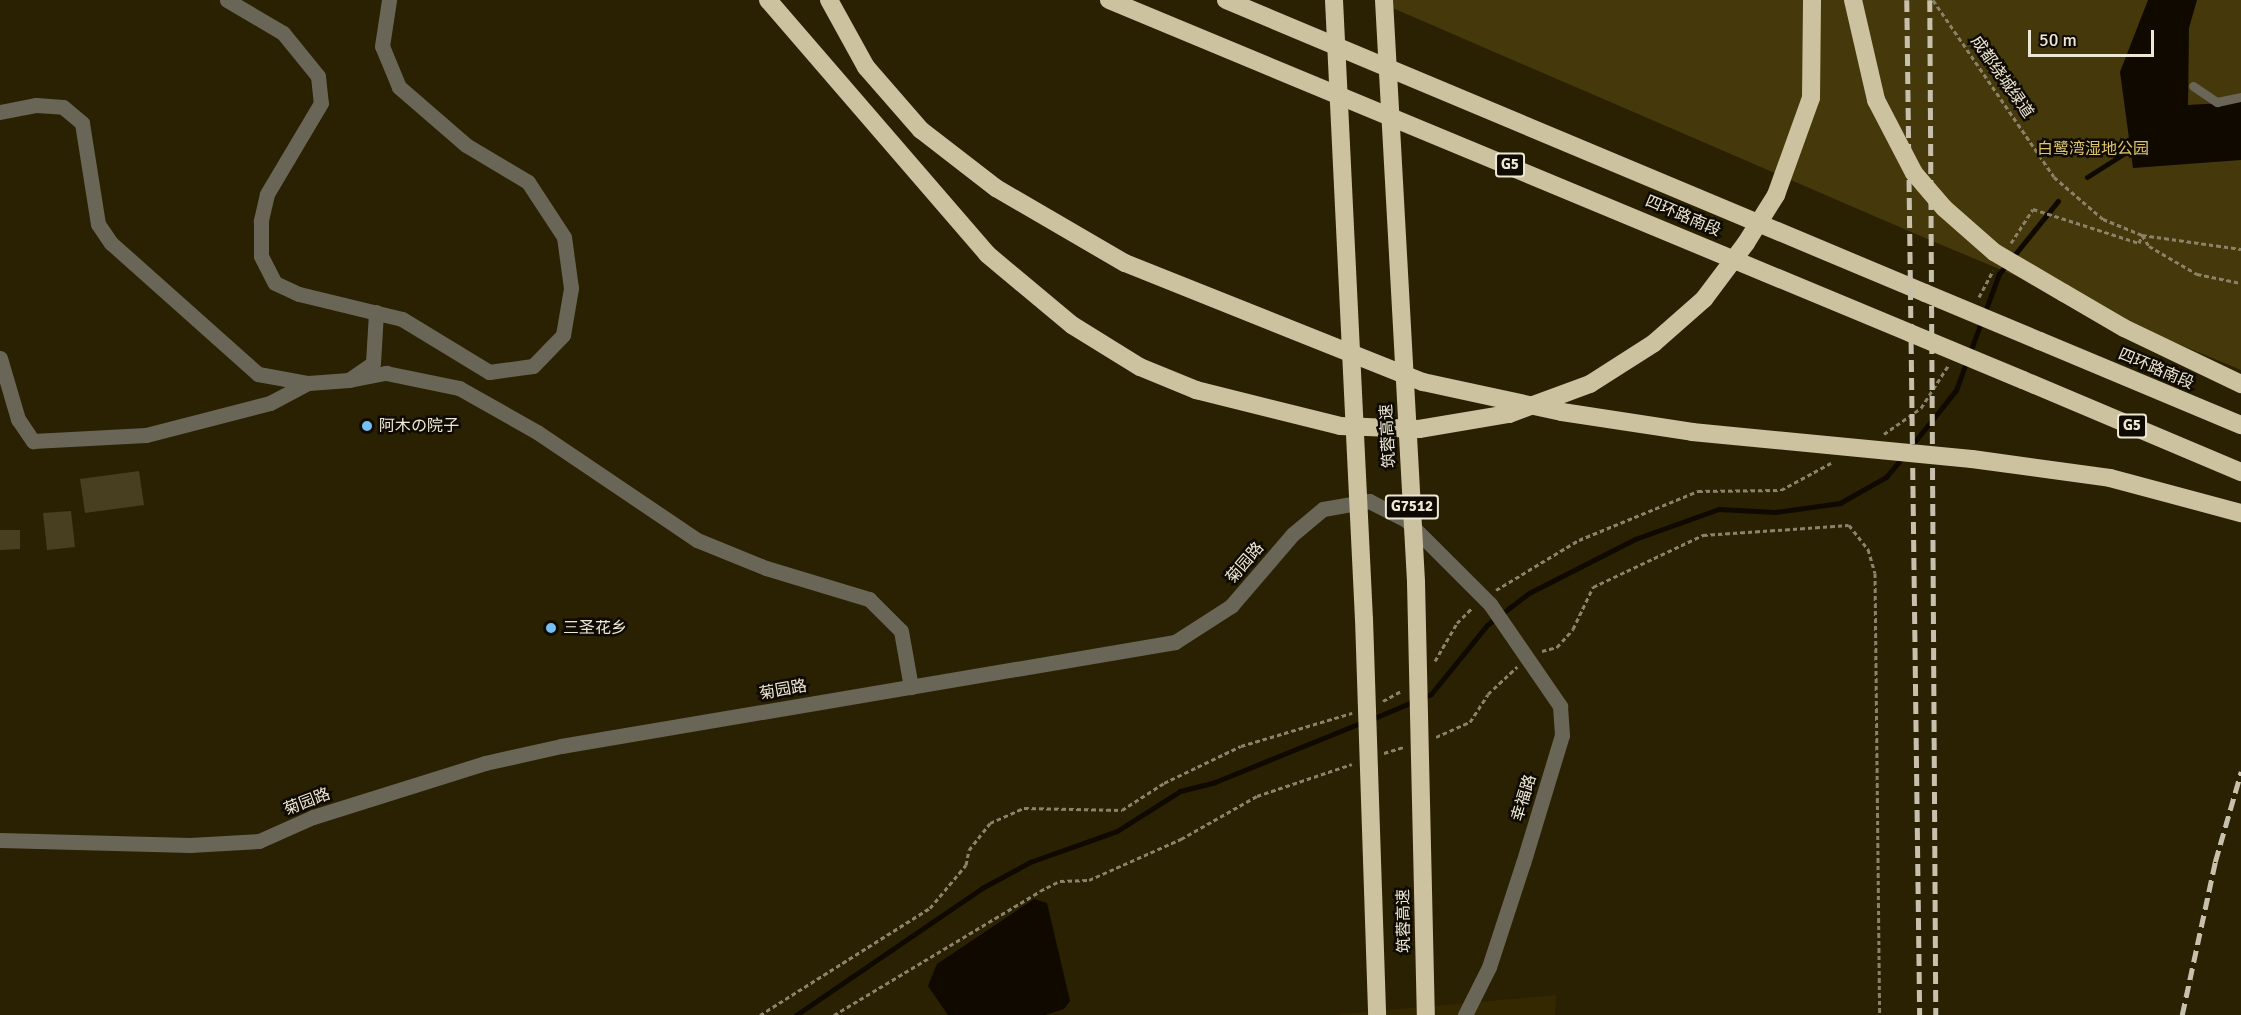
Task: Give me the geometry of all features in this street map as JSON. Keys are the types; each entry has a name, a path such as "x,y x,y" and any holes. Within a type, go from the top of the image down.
{"highway":[{"path":"768,0 987,254 1072,325 1140,367 1263,410 1340,426 1419,429 1509,414 1590,384 1654,343 1704,299 1746,243 1784,173 1811,98 1812,0"},
{"path":"829,0 866,67 921,130 996,188 1125,263 1423,382 1562,412 1692,432 1972,459 2110,478 2241,513"},
{"name":"四环路南段","path":"1109,0 2241,472"},
{"name":"四环路南段","path":"1226,0 2241,425"},
{"name":"筑蓉高速","path":"1334,0 1364,619 1377,1015"},
{"name":"筑蓉高速","path":"1384,0 1416,582 1426,1015"},
{"path":"1852,0 1876,100 1914,173 1944,208 1994,252 2124,328 2241,384"}],"street":[{"path":"227,0 283,33 318,76 321,103 267,194 261,221 261,256 275,283 299,294 402,319 489,372 533,366 563,335 571,288 564,237 528,182 466,145 399,87 382,46 388,0"},
{"path":"0,112 36,105 63,107 82,123 98,224 111,243 258,374 308,383 349,380 386,373 459,388 537,432 697,540 766,568 869,599 901,631 910,687"},
{"path":"349,380 373,363 376,312"},
{"path":"0,358 18,419 33,441 146,435 270,403 308,383"},
{"name":"菊园路","path":"0,840 120,845 259,841 313,818 485,763 1175,642 1231,606 1293,534 1323,509 1351,502 1381,504 1406,520 1487,601"},
{"name":"幸福路","path":"1465,1015 1489,967 1562,735 1560,706 1530,655 1503,625 1487,601"}],"lane":[{"path":"2193,86 2217,102 2241,97"}],"path":[{"name":"成都绕城绿道","path":"1933,0 2054,177 2103,219 2142,235 2241,249"},
{"path":"2037,210 2139,243 2142,235"},
{"path":"2142,235 2149,246 2197,274 2241,283"},
{"path":"1434,737 1470,722 1488,694 1530,655 1557,647 1573,629 1593,587 1703,535 1849,525 1869,549 1875,573 1880,1015"},
{"path":"1434,664 1457,623 1487,601"},
{"path":"1381,702 1408,685"},
{"path":"760,1015 930,908 966,865 969,850 990,823 1024,808 1122,810 1164,783 1241,746 1360,710"},
{"path":"1380,755 1412,744"},
{"path":"834,1015 1060,881 1089,880 1181,839 1257,796 1358,762"}],"shaded area":[{"path":"2148,0 2197,0 2189,28 2188,105 2241,102 2241,160 2133,168 2120,72"},
{"path":"1034,899 1047,903 1070,1001 1064,1009 1045,1015 948,1015 928,986 937,964"},
{"path":"1556,995 1555,1015 1331,1015"}],"green space":[{"name":"白鹭湾湿地公园","path":"1374,0 2241,0 2241,370 1925,238"}],"building":[{"path":"139,471 144,505 85,513 80,479"},
{"path":"71,511 75,547 47,550 43,513"},
{"path":"0,530 20,530 20,549 0,550"}],"waterway":[{"path":"2087,177 2136,146"},
{"path":"1908,450 1956,390 1999,274 2058,201"},
{"path":"1372,719 1431,694 1487,625 1529,593 1635,539 1719,509 1775,512 1840,503 1886,477 1903,457"},
{"path":"796,1015 982,888 1030,862 1117,831 1180,791 1215,782 1363,722"}],"railway":[{"path":"1907,0 1920,1015"},
{"path":"1930,0 1936,1015"},
{"path":"2182,1015 2215,862 2241,772"}],"place":[{"name":"阿木の院子","path":"367,426"},
{"name":"三圣花乡","path":"551,628"}]}
